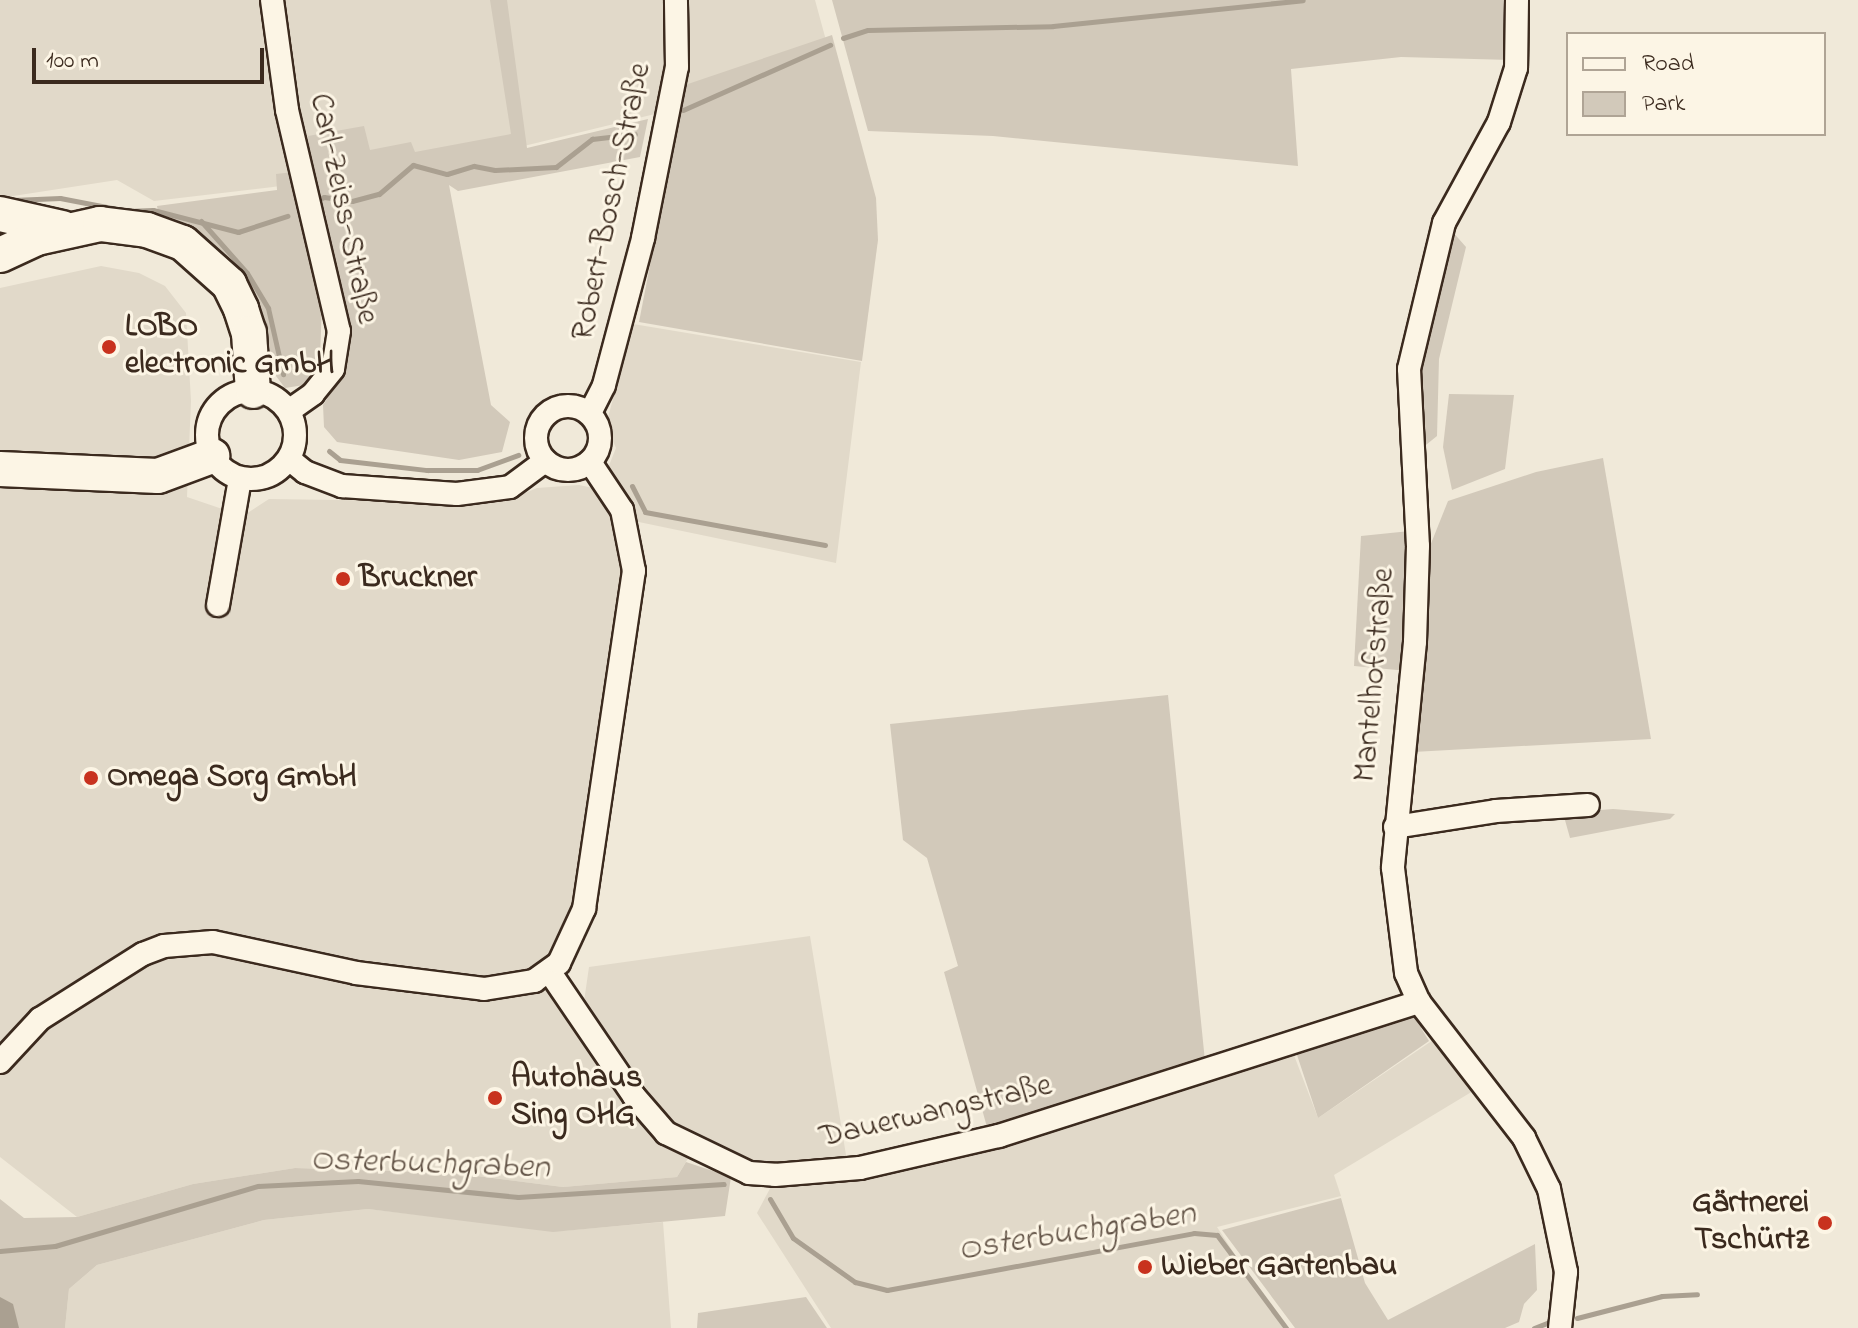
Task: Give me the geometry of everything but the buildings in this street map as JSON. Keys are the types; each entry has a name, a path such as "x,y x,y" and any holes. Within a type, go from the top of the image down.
{"highway":[{"path":"0,214 66,228"},
{"path":"0,255 66,228 100,224 147,230 183,243 211,264 241,309 254,370 253,391"},
{"path":"0,469 158,476 212,456"}],"street":[{"name":"Carl-Zeiss-Straße","path":"272,0 287,110 339,331 333,369 313,394 289,411"},
{"name":"Robert-Bosch-Straße","path":"590,413 604,385 643,238 677,67 676,0"},
{"name":"Mantelhofstraße","path":"1517,0 1516,68 1499,122 1444,223 1409,369 1418,546 1415,642 1393,868 1406,973 1419,1002 1516,1126 1549,1189 1566,1272 1560,1328"},
{"path":"253,391 280,401 289,411 296,435 289,459 268,477 240,479 212,456 207,443 212,415 230,396 253,391"},
{"path":"558,406 590,413 601,438 590,462 572,470 545,461 536,441 541,420 558,406"},
{"path":"289,459 305,472 342,486 457,494 510,487 545,461"},
{"path":"0,1062 40,1019 143,954 191,942 356,973 484,989 519,986 549,971 569,947 584,909 634,571 622,510 590,462"},
{"path":"218,605 240,479"},
{"path":"1395,827 1496,811 1588,805"},
{"name":"Dauerwangstraße","path":"549,971 634,1096 666,1133 739,1169 775,1175 860,1168 999,1136 1419,1002"}],"shaded area":[{"path":"0,0 815,0 827,44 687,90 659,113 528,145 273,187 154,201 117,180 0,198"},
{"path":"101,266 139,273 165,286 186,313 191,401 187,497 243,516 269,499 471,502 508,500 537,488 579,485 603,490 618,515 625,576 573,920 545,968 581,1022 589,967 810,936 847,1161 757,1164 696,1145 677,1177 563,1187 453,1173 295,1168 193,1184 77,1217 0,1157 0,288"},
{"path":"633,324 861,362 836,563 634,521 606,473 616,448 606,425"},
{"path":"1442,1034 1483,1085 1334,1175 1341,1196 1217,1227 1283,1328 831,1328 757,1213 774,1181 803,1180 1292,1050 1318,1118"},
{"path":"368,1209 561,1231 663,1222 671,1328 65,1328 69,1289 97,1265 264,1220"},
{"path":"0,1297 13,1304 19,1328 0,1328"}],"green space":[{"path":"490,0 507,0 527,148 648,119 640,157 458,191 449,185 491,405 510,422 502,452 459,460 337,442 324,427 323,405 344,373 350,341 325,212 304,215 322,303 320,359 304,385 285,388 160,222 157,206 277,190 276,174 311,170 308,136 364,126 370,150 411,142 415,152 511,134"},
{"path":"832,0 1510,0 1511,60 1401,57 1291,69 1298,166 993,136 868,131"},
{"path":"832,35 876,198 878,240 862,361 639,322 685,85"},
{"path":"1451,230 1466,247 1439,359 1437,436 1416,453 1414,376"},
{"path":"1449,394 1514,395 1505,469 1452,490 1443,447"},
{"path":"1603,458 1651,739 1413,752 1430,546 1448,501 1536,472"},
{"path":"1410,531 1408,671 1354,666 1361,536"},
{"path":"1168,695 1206,1071 990,1138 944,972 958,966 927,858 903,840 890,724"},
{"path":"1613,809 1675,814 1670,819 1570,838 1563,813"},
{"path":"1415,1013 1425,1021 1421,1028 1429,1041 1318,1118 1295,1049"},
{"path":"686,1162 731,1177 725,1216 553,1232 368,1209 264,1220 97,1265 69,1289 65,1328 0,1328 0,1199 24,1218 77,1217 193,1184 295,1168 453,1173 563,1187 677,1177"},
{"path":"1341,1198 1365,1283 1388,1320 1535,1244 1537,1290 1524,1304 1519,1322 1505,1328 1295,1328 1222,1230"},
{"path":"806,1297 827,1328 697,1328 698,1313"}],"waterway":[{"path":"843,38 868,30 1053,26 1303,0"},
{"path":"683,110 830,45"},
{"path":"314,202 324,197 352,201 379,194 413,165 447,174 474,166 495,170 556,167 592,139 635,134"},
{"path":"13,200 60,198 117,209"},
{"path":"127,211 153,210 238,232 287,216"},
{"path":"201,221 247,273 268,308 283,374"},
{"path":"329,451 340,460 427,470 477,470 518,455"},
{"path":"632,486 645,512 825,545"},
{"name":"Osterbuchgraben","path":"0,1251 55,1246 258,1186 358,1181 518,1197 724,1184"},
{"name":"Osterbuchgraben","path":"770,1199 793,1238 855,1282 887,1290 1194,1233 1217,1235 1286,1328"},
{"name":"Osterbuchgraben","path":"1577,1318 1662,1296 1697,1294"},
{"name":"Osterbuchgraben","path":"1534,1328 1552,1321"}],"place":[{"name":"LOBO electronic GmbH","path":"109,347"},
{"name":"Bruckner","path":"343,579"},
{"name":"Omega Sorg GmbH","path":"91,778"},
{"name":"Autohaus Sing OHG","path":"495,1098"},
{"name":"Gärtnerei Tschürtz","path":"1825,1223"},
{"name":"Wieber Gartenbau","path":"1145,1267"}]}
